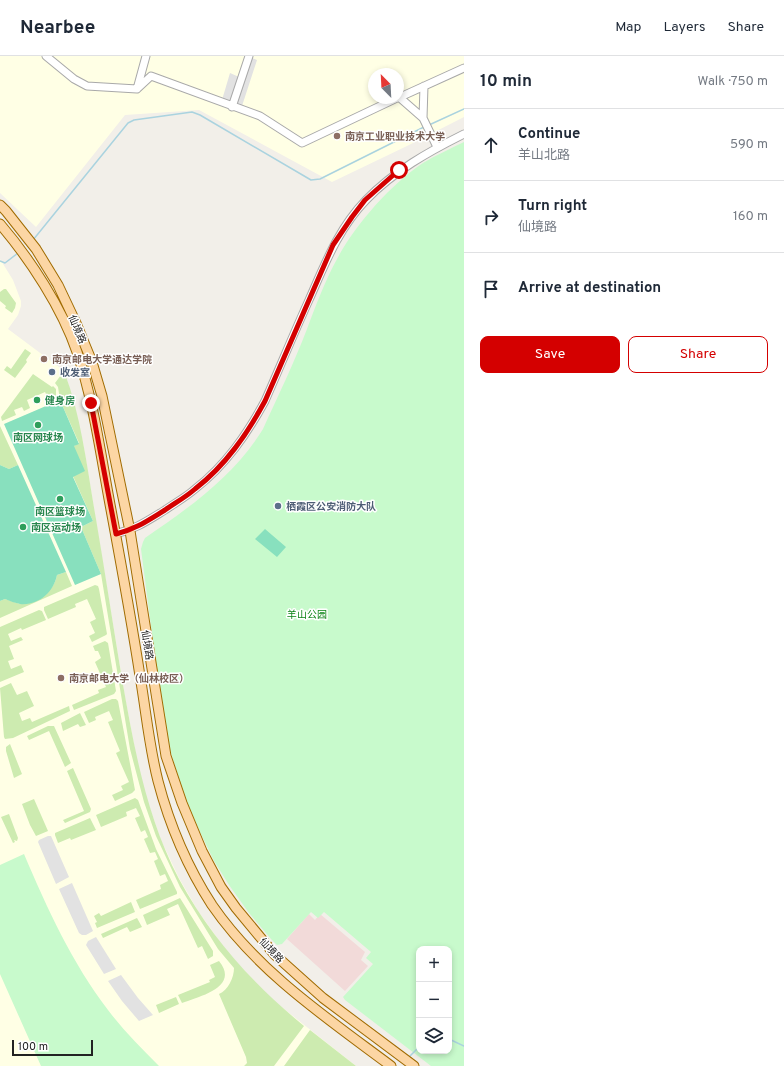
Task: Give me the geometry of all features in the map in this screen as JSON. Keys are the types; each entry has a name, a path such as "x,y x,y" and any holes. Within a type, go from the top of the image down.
{"main road":[{"name":"仙境路","path":"0,205 36,249 58,285 72,313 92,362 108,424 130,530 166,756 182,803 202,851 221,887 232,903 275,955 323,998 414,1066"},
{"name":"仙境路","path":"0,224 26,256 60,315 78,356 91,403 116,534 152,755 158,781 167,811 200,884 224,921 249,952 318,1011 390,1065"}],"street":[{"path":"46,56 74,79 87,86 137,89 151,76 260,116 302,143 385,104"},
{"path":"137,89 146,56"},
{"path":"232,107 249,56"},
{"path":"404,95 464,68"},
{"path":"423,118 424,86"},
{"path":"404,103 423,118 437,147"},
{"path":"116,534 130,530 145,522 195,490 213,474 236,449 265,401 333,245 352,217 365,200 404,167 437,147 464,134"}],"shaded area":[{"name":"南京工业职业技术大学","path":"0,56 464,56 464,117 332,182 199,110 125,115 36,227 0,193"},
{"path":"252,58 257,60 242,106 235,104"},
{"path":"230,73 239,77 232,104 222,100"},
{"name":"南京邮电大学（仙林校区）","path":"0,259 13,280 21,301 18,315 8,329 63,370 68,383 83,442 125,697 137,760 144,791 161,840 179,878 198,911 237,963 274,1001 356,1066 0,1066"},
{"path":"51,836 69,877 56,884 38,842 39,840"},
{"path":"72,883 93,931 86,935 79,933 59,889"},
{"path":"309,914 315,920 320,914 365,952 361,960 368,966 345,991 287,939"},
{"path":"96,937 116,969 104,974 86,945 88,941"},
{"path":"121,975 153,1015 139,1021 122,1001 108,981"}],"green space":[{"name":"羊山公园","path":"464,142 464,1066 431,1066 345,1000 343,997 373,964 366,958 371,952 324,912 318,918 311,912 282,944 277,945 249,913 214,861 185,798 165,734 141,549 145,538 210,490 239,462 263,429 297,354 317,302 337,259 345,246 364,219 386,194 423,163"},
{"path":"6,289 16,303 12,313 5,308 6,306 0,301 0,292"},
{"path":"25,349 31,353 26,360 27,362 15,378 4,370 7,366 11,369"},
{"path":"64,371 80,425 122,679 137,756 150,806 158,831 179,879 205,921 250,976 304,1026 274,1066 244,1066 247,1063 246,1057 219,994 225,990 230,983 234,968 218,949 180,887 156,836 144,802 130,749 101,574 81,527 93,521 73,476 74,446 79,443 60,400 58,387 55,383"},
{"path":"33,374 52,387 53,386 56,389 56,396 49,400 45,392 27,400 30,408 24,411 22,407 14,410 16,415 2,421 1,417"},
{"name":"南区篮球场","path":"60,400 79,444 74,446 85,471 73,477 93,521 81,527 101,574 75,585 4,424"},
{"path":"0,426 18,465 9,469 0,465"},
{"name":"南区运动场","path":"0,465 9,469 18,465 66,572 57,575 49,592 44,597 33,603 20,604 5,599 0,601"},
{"path":"265,529 286,547 277,557 255,539"},
{"path":"66,572 72,586 0,618 0,601 5,599 20,604 43,595 52,587 57,575"},
{"path":"95,585 98,586 99,589 106,635 92,642 89,636 95,633 90,622 96,619 87,599 75,604 76,607 48,619 44,607"},
{"path":"39,610 42,611 46,620 8,634 11,641 21,637 23,640 9,646 14,659 8,661 11,669 21,665 24,672 0,682 0,627"},
{"path":"105,641 108,643 116,691 114,694 74,710 72,705 99,693 98,690 106,687 95,662 101,658 98,651 95,651 93,646"},
{"path":"11,683 17,695 27,691 34,706 19,713 22,721 30,718 32,722 69,706 70,711 13,738 5,739 0,688"},
{"path":"112,699 116,699 118,701 135,790 115,801 112,795 123,790 121,786 129,782 116,753 120,751 108,722 113,720 109,711 95,717 96,720 89,723 84,712"},
{"path":"80,713 86,725 80,727 78,724 63,731 61,723"},
{"path":"48,726 54,726 71,763 65,767 49,731 29,740 27,736"},
{"path":"10,744 22,774 14,778 6,751 6,747"},
{"path":"73,768 91,809 90,812 65,823 63,820 84,811 67,771"},
{"path":"135,798 138,800 156,849 177,892 177,894 140,909 136,900 161,889 160,885 168,881 165,874 160,876 154,861 158,859 155,852 150,853 144,839 148,837 145,830 141,832 135,818 140,816 136,808 126,812 127,816 101,827 96,815"},
{"path":"34,799 48,831 36,836 22,804"},
{"path":"9,814 18,838 17,841 14,840 15,842 13,843 1,817"},
{"path":"90,818 96,830 71,840 70,838 58,843 55,833"},
{"path":"24,854 61,935 95,992 132,1039 159,1066 41,1066 0,974 0,865"},
{"path":"180,898 213,951 213,956 208,959 202,946 198,948 178,904 167,909 170,915 147,925 143,915"},
{"path":"131,902 135,912 97,928 95,923 97,922 94,916 99,913 101,916"},
{"path":"137,918 142,927 130,932 127,927 103,938 101,934"},
{"path":"219,961 224,970 225,978 221,984 207,993 182,1003 178,995 210,982 209,980 215,977 210,965"},
{"path":"176,997 179,1004 159,1013 156,1005"},
{"path":"310,1030 356,1066 284,1066"}],"waterway":[{"path":"429,125 464,109"},
{"path":"33,240 128,123 134,120 192,112 200,115 311,180 320,179 424,127"},
{"path":"0,261 5,263 18,253"},
{"path":"452,1040 464,1046"},
{"path":"409,1057 416,1050"}],"place":[{"name":"南京工业职业技术大学","path":"337,136"},
{"name":"南京邮电大学通达学院","path":"44,359"},
{"name":"收发室","path":"52,372"},
{"name":"健身房","path":"37,400"},
{"name":"南区网球场","path":"38,425"},
{"name":"南区篮球场","path":"60,499"},
{"name":"栖霞区公安消防大队","path":"278,506"},
{"name":"南区运动场","path":"23,527"},
{"name":"南京邮电大学（仙林校区）","path":"61,678"}],"route":[{"path":"91,403 116,534 130,530 145,522 195,490 227,460 236,449 265,401 333,245 365,200 399,170"}]}
